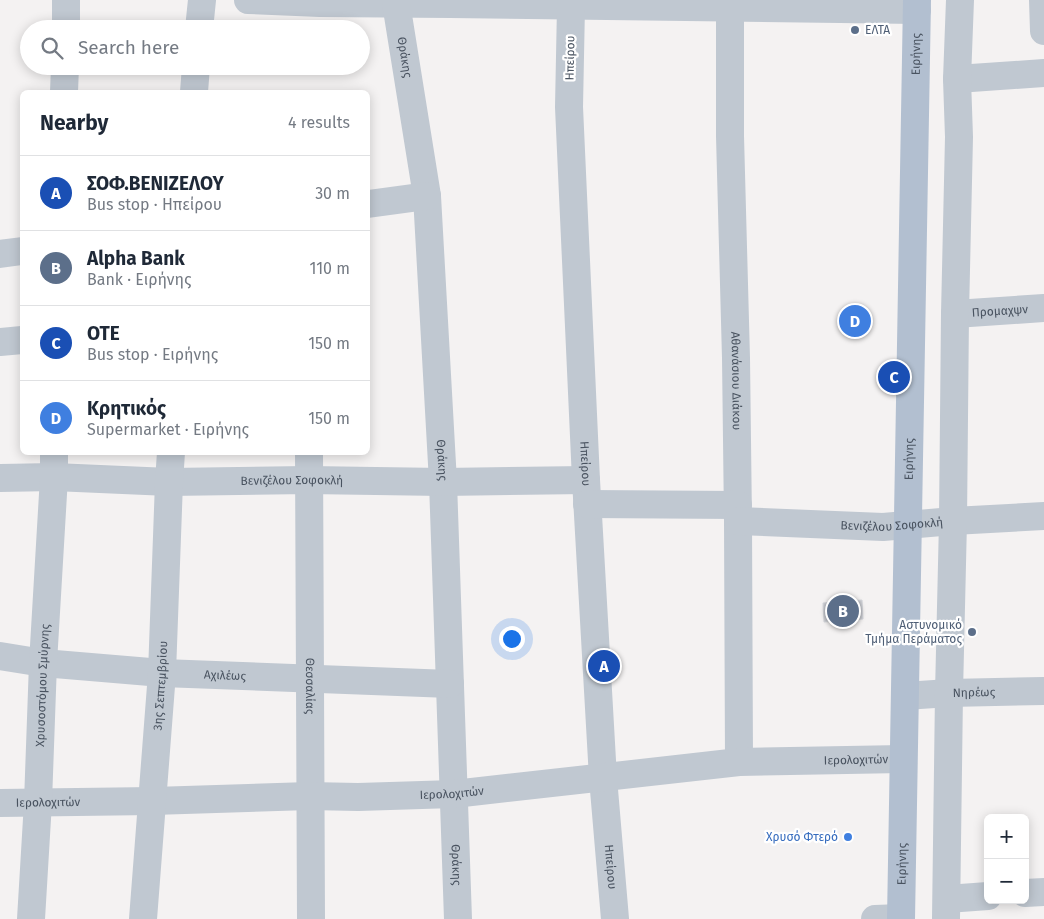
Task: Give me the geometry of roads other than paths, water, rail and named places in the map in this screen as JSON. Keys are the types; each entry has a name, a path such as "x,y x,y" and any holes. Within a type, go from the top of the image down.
{"main road":[{"name":"Ειρήνης","path":"892,919 903,759 917,5"}],"street":[{"path":"66,0 66,20"},
{"path":"200,20 202,0"},
{"path":"248,0 396,3 450,2 571,6 598,3 917,5"},
{"path":"960,0 946,909 984,897"},
{"path":"1043,0 1044,31"},
{"name":"Θράκης","path":"396,3 426,196 444,482 458,919"},
{"name":"Αθανάσιου Διάκου","path":"730,4 730,136 738,513 739,762"},
{"name":"Ηπείρου","path":"571,6 569,107 586,492 603,778 615,919"},
{"path":"958,79 1044,73"},
{"path":"64,90 65,75"},
{"path":"194,90 195,75"},
{"path":"370,204 426,196"},
{"path":"0,254 20,251"},
{"name":"Προμαχψν","path":"955,314 1044,308"},
{"path":"0,342 20,340"},
{"name":"3ης Σεπτεμβρίου","path":"143,919 162,672 168,482 171,455"},
{"name":"Θεσσαλίας","path":"308,455 311,919"},
{"name":"Βενιζέλου Σοφοκλή","path":"0,478 54,465 168,482 308,480 444,482 586,492 738,513 883,527 1044,516"},
{"name":"Χρυσοστόμου Σμύρνης","path":"31,919 54,465"},
{"name":"Αχιλέως","path":"0,656 43,663 162,672 450,684"},
{"name":"Νηρέως","path":"904,696 1044,691"},
{"name":"Ιερολοχιτών","path":"0,803 454,794 739,762 903,759"},
{"path":"1029,893 1044,892"}],"place":[{"name":"ΕΛΤΑ","path":"855,30"},
{"name":"Κρητικός","path":"855,321"},
{"name":"ΟΤΕ","path":"894,377"},
{"name":"Alpha Bank","path":"843,611"},
{"name":"Αστυνομικό Τμήμα Περάματος","path":"972,632"},
{"name":"ΣΟΦ.ΒΕΝΙΖΕΛΟΥ","path":"604,666"},
{"name":"Χρυσό Φτερό","path":"848,837"}]}
